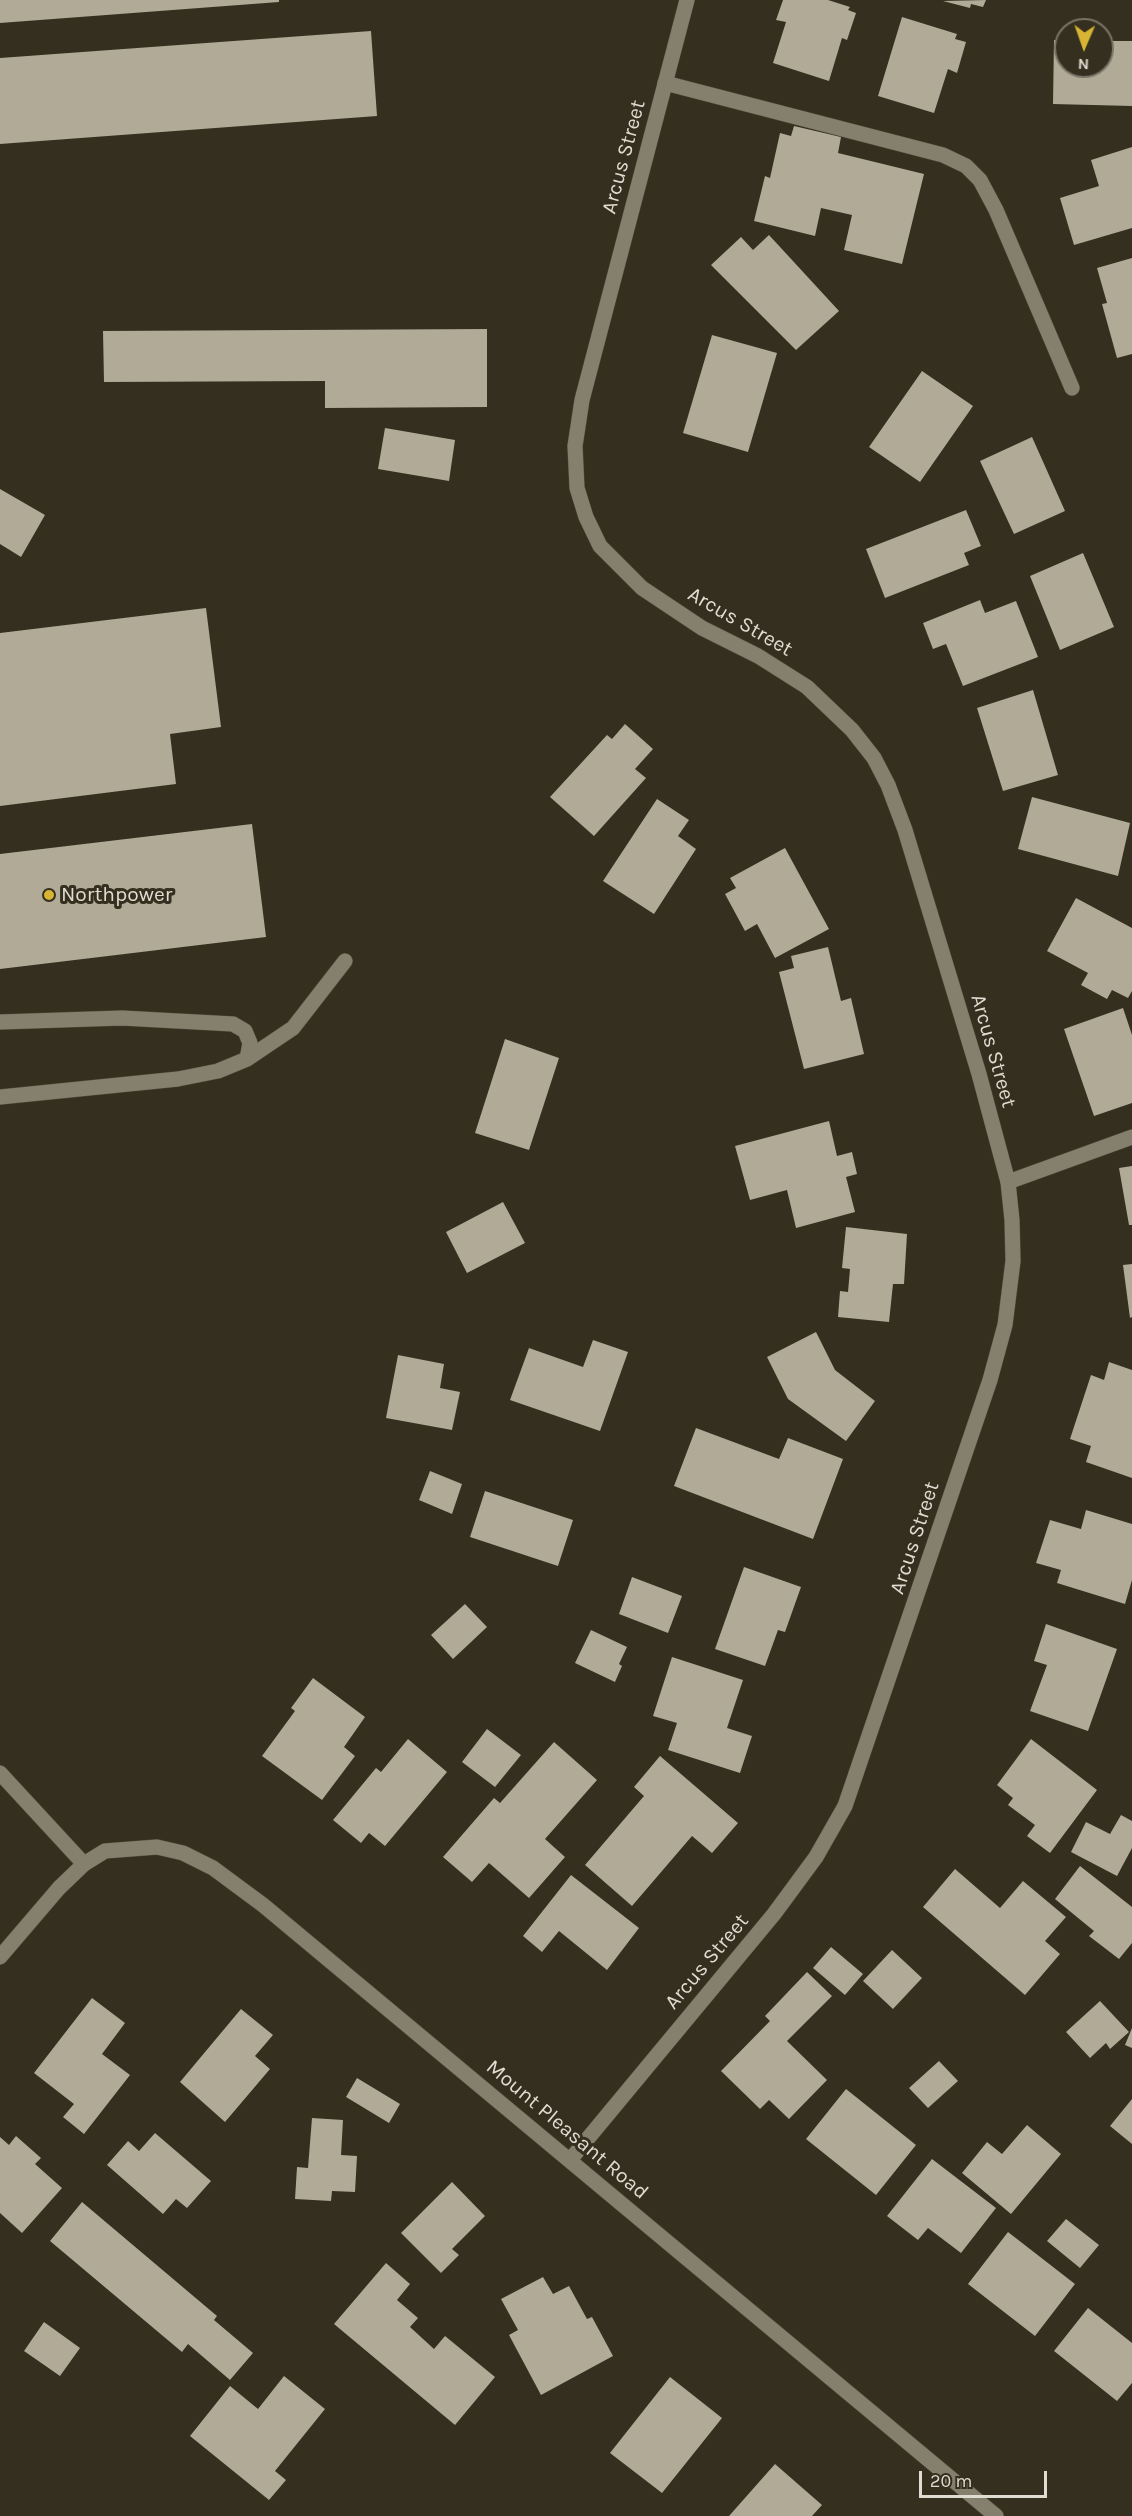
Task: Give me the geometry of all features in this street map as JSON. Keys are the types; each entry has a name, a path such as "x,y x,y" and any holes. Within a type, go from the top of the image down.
{"street":[{"name":"Arcus Street","path":"570,2160 774,1914 816,1857 845,1806 975,1425 1002,1336 1012,1261 1012,1220 1008,1182 979,1074 905,830 888,785 874,758 852,730 807,687 758,656 702,627 642,588 600,546 586,517 577,488 575,446 582,400 687,0"},
{"path":"664,83 943,155 966,166 980,180 996,210 1072,388"},
{"path":"0,1097 177,1079 218,1071 247,1059 293,1028 345,961"},
{"path":"0,1022 122,1018 233,1024 245,1031 250,1043 247,1059"},
{"path":"1008,1182 1132,1137"},
{"path":"0,1773 84,1864"},
{"name":"Mount Pleasant Road","path":"0,1957 59,1888 84,1864 105,1851 157,1848 183,1853 213,1868 263,1905 996,2516"}],"building":[{"path":"0,0 279,0 279,2 0,23"},
{"path":"783,0 828,0 850,7 848,10 856,13 847,40 842,38 829,81 773,63 786,22 776,20"},
{"path":"986,0 983,7 971,4 970,8 943,1"},
{"path":"902,17 957,34 955,39 966,42 957,73 948,69 934,113 878,96"},
{"path":"371,31 377,116 0,144 0,58"},
{"path":"1054,40 1054,78 1114,78 1114,41 1132,41 1132,106 1053,104"},
{"path":"794,126 841,137 838,153 924,174 902,264 844,250 852,215 821,208 815,236 754,221 765,176 770,178 780,133 791,136"},
{"path":"1132,147 1132,228 1074,245 1060,198 1099,186 1091,160"},
{"path":"769,235 839,311 796,350 711,265 741,237 753,250"},
{"path":"1132,258 1132,354 1117,358 1102,304 1107,303 1097,268"},
{"path":"487,329 487,407 325,408 325,381 104,382 103,331"},
{"path":"712,335 777,353 748,452 683,433"},
{"path":"922,371 973,406 920,482 869,447"},
{"path":"385,428 455,440 449,481 378,469"},
{"path":"1032,437 1065,511 1014,534 980,461"},
{"path":"0,489 45,515 21,557 0,544"},
{"path":"966,510 981,546 964,553 969,565 885,598 866,549"},
{"path":"1083,553 1114,627 1060,650 1030,576"},
{"path":"980,600 985,613 1016,601 1038,657 963,686 946,644 933,649 923,623"},
{"path":"206,608 221,727 170,734 176,784 0,806 0,633"},
{"path":"1033,690 1058,775 1003,791 977,708"},
{"path":"625,724 653,749 635,769 646,778 594,836 550,797 607,735 612,739"},
{"path":"1032,797 1130,823 1118,876 1018,849"},
{"path":"657,799 689,820 678,836 696,849 654,914 603,881"},
{"path":"252,824 266,937 0,969 0,854"},
{"path":"785,848 829,929 775,958 757,924 745,931 725,894 736,888 730,878"},
{"path":"1076,898 1132,928 1132,991 1128,998 1112,990 1107,999 1081,985 1088,973 1047,951"},
{"path":"828,947 841,1001 851,998 864,1054 804,1069 779,972 794,968 791,956"},
{"path":"1123,1008 1132,1035 1132,1103 1094,1116 1064,1029"},
{"path":"505,1039 559,1058 529,1150 475,1133"},
{"path":"829,1121 837,1156 852,1152 857,1174 846,1177 855,1212 796,1228 787,1190 750,1200 735,1146"},
{"path":"1132,1166 1132,1225 1129,1225 1119,1168"},
{"path":"503,1202 525,1243 467,1273 446,1232"},
{"path":"846,1227 907,1234 904,1284 893,1284 889,1322 838,1317 840,1291 848,1292 850,1269 842,1268"},
{"path":"1132,1264 1132,1317 1130,1318 1123,1265"},
{"path":"816,1332 835,1370 875,1401 846,1441 788,1399 767,1357"},
{"path":"593,1340 628,1352 600,1431 510,1400 529,1348 583,1367"},
{"path":"398,1355 444,1364 440,1388 460,1392 452,1430 386,1418"},
{"path":"1109,1362 1132,1370 1132,1478 1086,1462 1091,1446 1070,1439 1091,1375 1104,1380"},
{"path":"696,1428 779,1459 788,1438 843,1459 813,1539 674,1486"},
{"path":"430,1471 462,1484 452,1514 419,1500"},
{"path":"485,1491 573,1520 558,1566 470,1537"},
{"path":"1086,1510 1132,1524 1132,1580 1125,1604 1057,1583 1061,1570 1036,1563 1050,1520 1081,1529"},
{"path":"744,1567 801,1587 785,1632 778,1630 765,1666 715,1649"},
{"path":"632,1577 682,1596 668,1633 619,1614"},
{"path":"465,1604 487,1627 453,1659 431,1635"},
{"path":"1046,1624 1117,1649 1088,1731 1030,1711 1047,1665 1034,1661"},
{"path":"591,1630 627,1647 619,1664 622,1666 615,1682 575,1663"},
{"path":"672,1657 743,1680 727,1728 752,1736 740,1773 668,1750 677,1723 653,1716"},
{"path":"313,1678 365,1717 344,1747 355,1756 322,1800 262,1756 295,1711 291,1708"},
{"path":"487,1729 521,1755 495,1787 462,1762"},
{"path":"408,1739 447,1772 385,1846 369,1833 361,1843 333,1820 376,1768 381,1772"},
{"path":"1031,1739 1097,1790 1050,1853 1027,1836 1035,1825 1008,1805 1013,1798 997,1785"},
{"path":"554,1742 597,1780 545,1839 565,1857 529,1898 489,1863 472,1882 443,1857 494,1798 500,1803"},
{"path":"660,1756 738,1823 712,1853 692,1836 632,1906 585,1865 644,1796 634,1787"},
{"path":"1121,1815 1132,1821 1132,1848 1117,1876 1071,1852 1086,1822 1110,1834"},
{"path":"1080,1866 1132,1907 1132,1943 1119,1959 1089,1936 1094,1931 1055,1899"},
{"path":"955,1869 1000,1908 1023,1881 1066,1917 1045,1941 1060,1954 1025,1995 923,1907"},
{"path":"571,1875 639,1928 607,1970 559,1931 542,1952 523,1936"},
{"path":"831,1947 863,1974 845,1995 813,1968"},
{"path":"892,1950 922,1978 893,2009 863,1981"},
{"path":"807,1972 832,1996 787,2041 827,2080 789,2119 769,2100 760,2109 721,2071 770,2021 765,2016"},
{"path":"92,1998 125,2023 102,2054 130,2075 84,2134 63,2117 74,2104 34,2073"},
{"path":"1100,2001 1129,2032 1110,2049 1106,2043 1090,2058 1066,2032"},
{"path":"241,2009 273,2035 255,2056 270,2069 225,2122 180,2082"},
{"path":"1132,2028 1132,2048 1125,2045"},
{"path":"939,2061 958,2081 928,2108 909,2088"},
{"path":"357,2078 400,2104 389,2123 346,2097"},
{"path":"846,2089 916,2145 876,2195 806,2139"},
{"path":"1132,2099 1132,2144 1110,2126"},
{"path":"312,2118 343,2120 341,2155 357,2156 355,2192 332,2191 331,2201 295,2199 297,2167 308,2168"},
{"path":"1027,2125 1061,2154 1011,2214 962,2173 987,2142 1002,2154"},
{"path":"155,2133 211,2181 187,2208 176,2199 163,2214 107,2165 128,2141 139,2151"},
{"path":"16,2136 41,2158 35,2164 62,2188 22,2233 0,2213 0,2137 9,2145"},
{"path":"932,2159 996,2208 961,2253 928,2228 918,2240 887,2216"},
{"path":"452,2182 485,2216 452,2249 459,2255 441,2273 401,2233"},
{"path":"82,2202 217,2316 214,2320 253,2353 230,2380 188,2344 182,2352 50,2241"},
{"path":"1066,2219 1099,2245 1080,2268 1047,2241"},
{"path":"1008,2232 1075,2284 1035,2336 968,2284"},
{"path":"386,2263 410,2284 397,2300 418,2318 410,2327 434,2349 445,2336 495,2377 455,2425 334,2324"},
{"path":"543,2277 553,2294 569,2286 587,2319 592,2317 613,2356 541,2395 509,2335 518,2330 501,2299"},
{"path":"1088,2308 1132,2343 1132,2383 1117,2401 1054,2351"},
{"path":"44,2322 80,2348 60,2376 24,2351"},
{"path":"284,2376 325,2409 275,2471 286,2480 269,2500 190,2436 230,2386 258,2409"},
{"path":"670,2377 722,2418 662,2493 610,2453"},
{"path":"775,2464 822,2505 812,2516 729,2516"}],"place":[{"name":"Northpower","path":"49,895"}]}
